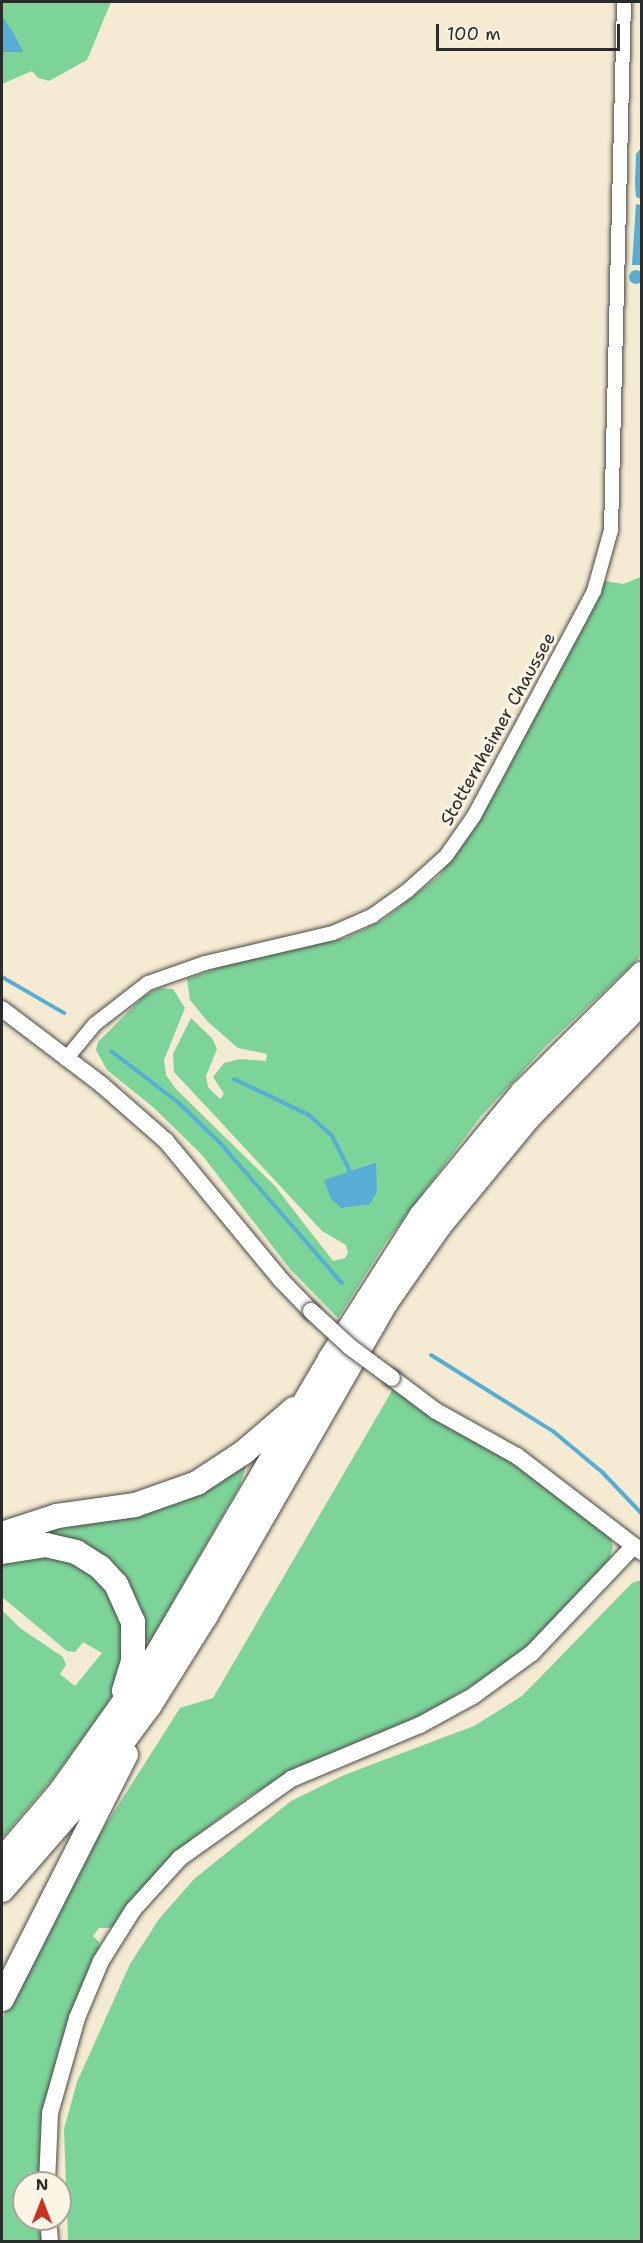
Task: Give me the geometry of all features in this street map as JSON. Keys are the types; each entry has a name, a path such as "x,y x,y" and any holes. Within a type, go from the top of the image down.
{"highway":[{"path":"2,1860 61,1791 118,1715 213,1563 309,1395 422,1216 476,1146 572,1039 642,974"},
{"path":"2,1890 77,1804 150,1705 205,1617 387,1301 440,1225 552,1092 642,1002"},
{"path":"2,1534 57,1516 135,1505 197,1483 244,1452 309,1395"},
{"path":"2,1552 46,1545 76,1552 100,1566 116,1584 128,1606 135,1641 118,1715"},
{"path":"2,1999 45,1907 105,1801 150,1705"}],"street":[{"name":"Stotternheimer Chaussee","path":"66,1059 94,1024 148,983 206,963 343,928 372,915 446,856 474,816 594,591 611,530 624,2"},
{"path":"2,1009 166,1141 280,1280 350,1347 436,1411 517,1456 638,1549 532,1653 473,1696 420,1725 291,1779 180,1858 133,1910 101,1961 77,2018 50,2113 47,2171"}],"green space":[{"path":"2,2 111,2 87,60 49,81 38,78 32,71 2,84 2,52 22,52 2,16"},
{"path":"641,577 641,956 546,1046 481,1116 386,1242 338,1318 290,1269 202,1155 153,1107 107,1070 96,1050 98,1042 144,996 159,988 173,989 185,1008 164,1060 166,1075 176,1089 275,1186 333,1261 345,1258 348,1253 346,1245 322,1231 174,1072 173,1054 191,1018 212,1038 217,1049 206,1076 208,1087 220,1099 224,1094 213,1077 224,1063 240,1059 266,1061 267,1054 238,1048 207,1021 190,1000 187,979 238,961 346,938 383,920 439,876 501,782 605,581 623,584","holes":["375,1162 377,1192 370,1204 325,1180"]},
{"path":"393,1389 491,1446 610,1535 613,1547 609,1561 562,1616 508,1664 412,1722 290,1773 248,1797 189,1841 113,1928 99,1928 93,1936 99,1942 100,1951 59,2047 48,2096 41,2171 12,2171 12,2231 43,2231 44,2241 2,2241 2,2020 21,1970 51,1911 180,1708 213,1698"},
{"path":"246,1466 240,1485 150,1642 143,1638 141,1615 131,1588 117,1569 83,1545 39,1533 177,1504"},
{"path":"44,1549 97,1571 126,1625 117,1690 55,1776 2,1838 2,1610 20,1628 63,1657 66,1665 60,1674 75,1686 102,1653 83,1642 75,1652 67,1651 2,1597 2,1558"},
{"path":"641,1580 641,2241 68,2241 68,2231 72,2231 72,2171 66,2171 64,2129 77,2082 130,1964 159,1919 194,1879 291,1801 344,1775 474,1726 522,1696 632,1583"}],"water":[{"path":"2,16 13,32 23,52 2,52"},
{"path":"641,148 642,199 636,197 635,183 636,154"},
{"path":"636,204 641,205 641,265 632,265"},
{"path":"633,270 639,270 643,277 639,284 633,284 629,280 629,274"},
{"path":"376,1162 377,1192 370,1204 341,1208 331,1199 324,1180"}],"waterway":[{"path":"2,977 64,1013"},
{"path":"111,1051 179,1103 221,1144 342,1283"},
{"path":"234,1079 309,1115 332,1136 350,1171"},
{"path":"431,1355 554,1432 603,1473 642,1514"}]}
